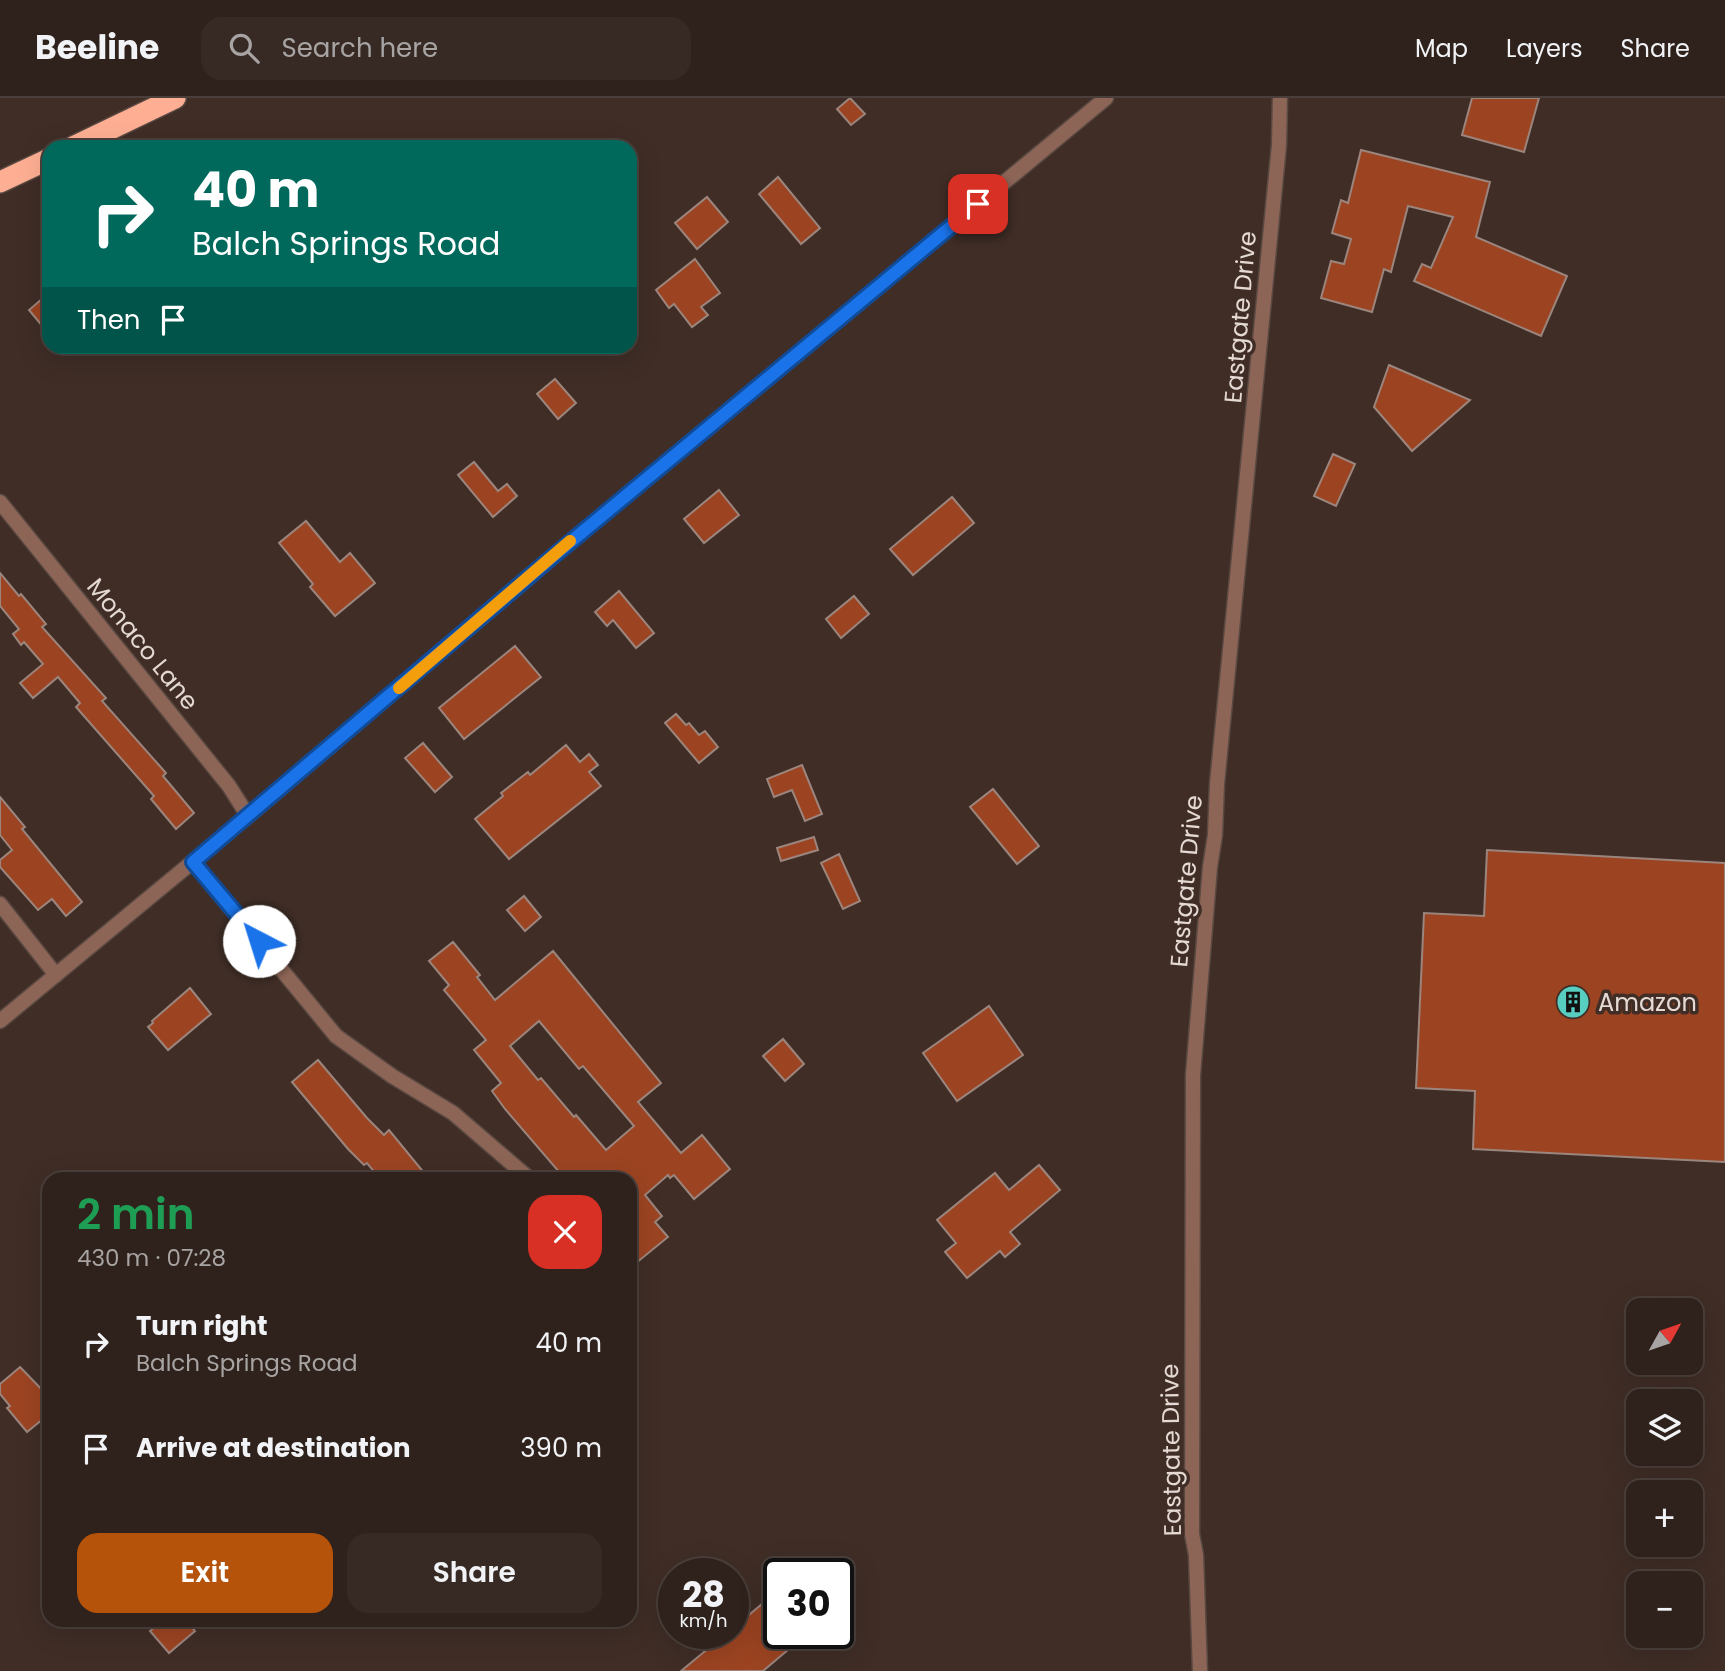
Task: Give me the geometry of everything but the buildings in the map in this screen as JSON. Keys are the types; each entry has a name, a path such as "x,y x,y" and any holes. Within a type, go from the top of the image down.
{"highway":[{"path":"88,140 175,98"},
{"path":"0,183 42,162"}],"street":[{"path":"0,1021 248,816 551,558 1106,98"},
{"name":"Eastgate Drive","path":"1200,1671 1196,1555 1192,1534 1193,1075 1215,835 1217,784 1279,145 1280,98"},
{"name":"Monaco Lane","path":"0,502 229,786 248,816"},
{"path":"193,862 336,1036 391,1076 453,1113 522,1172"},
{"path":"0,904 56,975"}],"slow traffic":[{"path":"399,688 570,541"}],"place":[{"name":"Amazon","path":"1573,1002"}],"route":[{"path":"259,941 193,862 551,558 978,204"}]}
